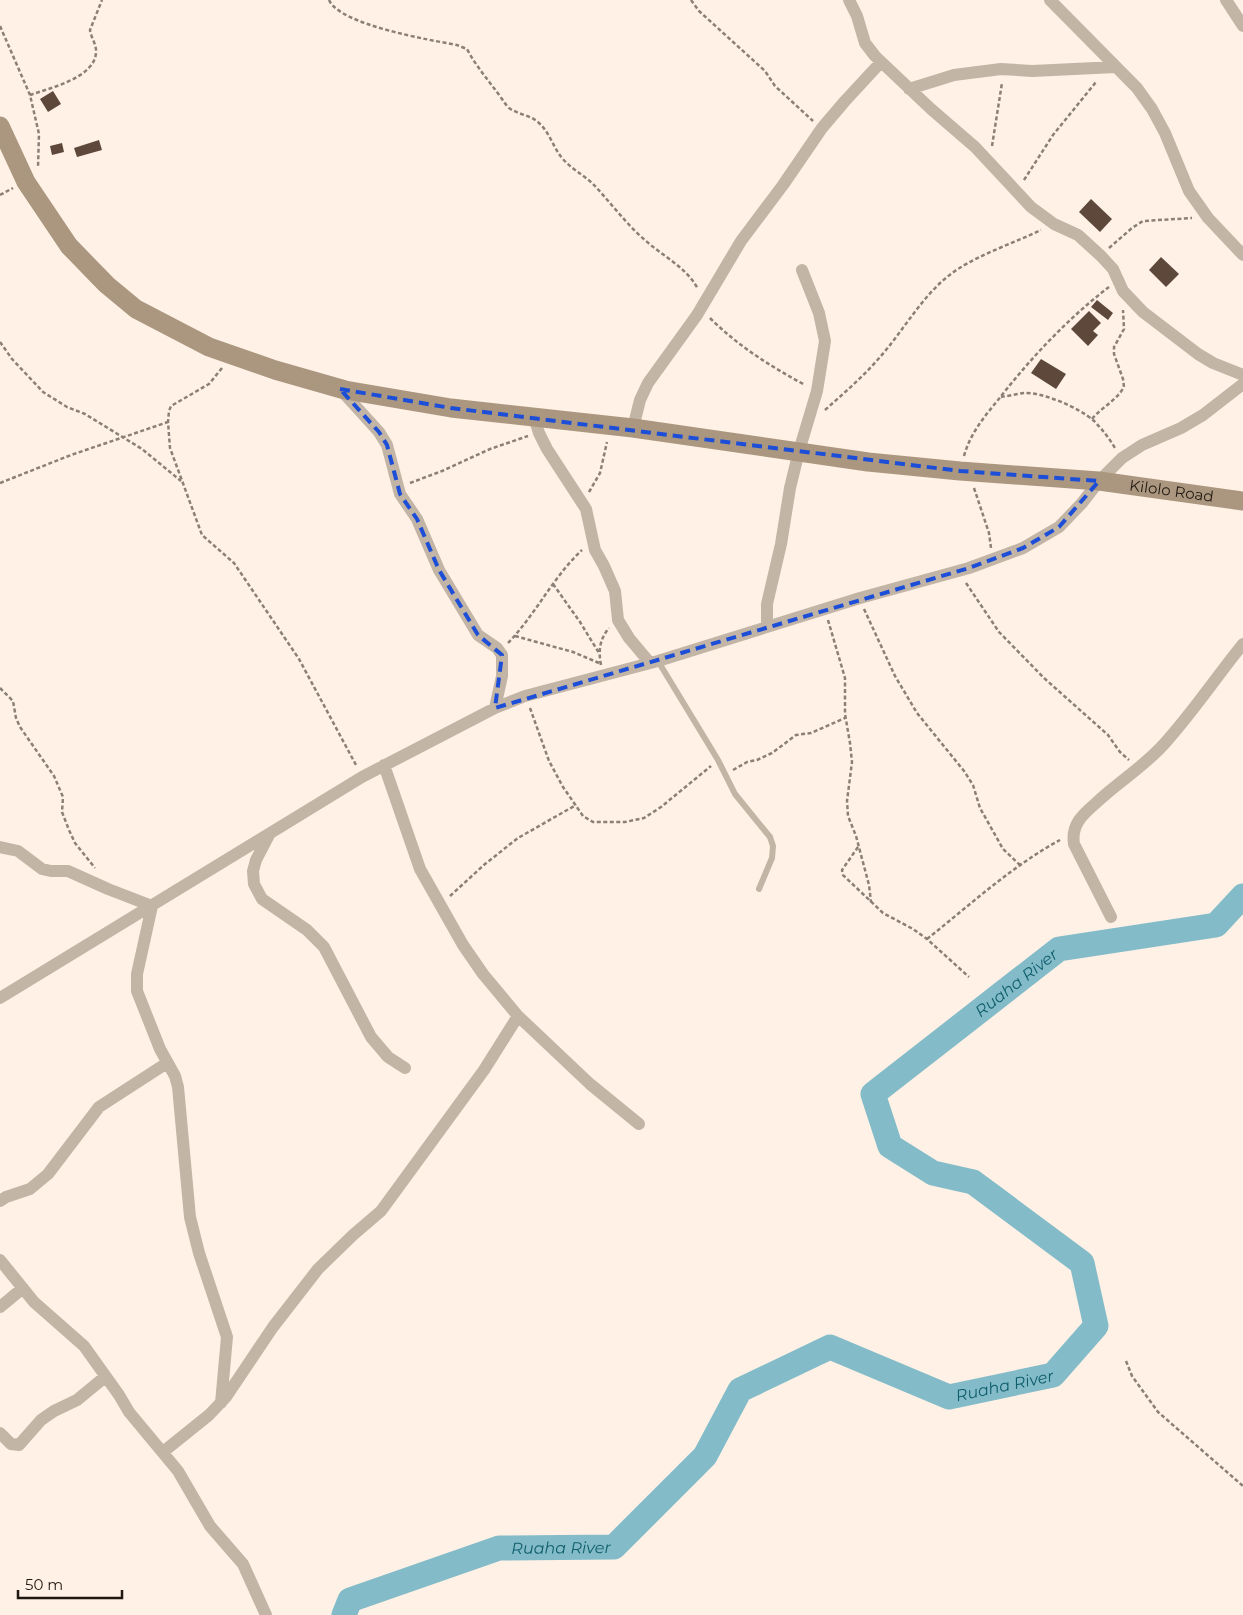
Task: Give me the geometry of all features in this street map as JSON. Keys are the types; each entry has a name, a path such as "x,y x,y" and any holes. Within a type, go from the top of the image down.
{"main road":[{"name":"Kilolo Road","path":"0,126 26,182 68,246 108,285 136,309 209,347 275,370 340,389 537,425 610,425 868,462 966,472 1099,482 1243,501"}],"street":[{"path":"849,0 865,43 909,88 974,147 1031,207 1054,224 1078,235 1101,256 1113,269 1120,286 1143,312 1198,354 1213,363 1243,375"},
{"path":"1050,0 1112,67 1137,88 1152,109 1165,133 1189,191 1208,218 1243,255"},
{"path":"1226,0 1243,26"},
{"path":"633,428 640,400 648,382 703,305 740,241 783,185 822,128 882,62"},
{"path":"909,88 954,75 1004,69 1032,71 1112,67"},
{"path":"768,627 767,604 778,560 790,488 799,451 818,391 825,341 819,313 802,270"},
{"path":"0,998 362,777 495,708 603,669 654,662 860,598 959,571 1023,548 1059,528 1122,458 1142,445 1181,428 1203,415 1243,384"},
{"path":"340,389 374,425 387,445 400,494 417,519 439,570 478,635 502,655 502,676 495,708"},
{"path":"537,425 547,449 582,503 589,518 594,550 604,566 615,592 618,620 630,638 654,662"},
{"path":"1111,917 1074,844 1072,834 1082,816 1108,791 1139,768 1165,743 1243,644"},
{"path":"384,765 420,869 463,946 483,974 518,1016 590,1084 639,1124"},
{"path":"269,834 256,860 253,871 254,884 262,899 307,930 324,947 371,1037 388,1057 405,1068"},
{"path":"0,847 18,851 42,869 68,871 152,906"},
{"path":"152,906 136,983 137,991 160,1050 178,1087 190,1217 199,1253 227,1337 221,1403"},
{"path":"163,1452 209,1416 221,1403 273,1327 318,1269 352,1235 381,1210 484,1070 518,1016"},
{"path":"0,1201 6,1197 30,1190 48,1174 99,1107 167,1062"},
{"path":"0,1260 34,1302 84,1346 129,1412 178,1471 210,1526 243,1564 266,1615"},
{"path":"0,1307 23,1288"},
{"path":"0,1433 11,1444 19,1445 41,1420 54,1411 77,1400 106,1377"}],"lane":[{"path":"654,662 718,760 735,794 770,837 773,846 772,858 759,889"}],"path":[{"path":"30,95 71,80 88,69 96,53 90,30 102,0"},
{"path":"329,0 336,10 348,17 393,32 457,45 467,49 476,66 506,105 534,118 545,129 562,159 593,184 622,219 646,242 676,263 688,275 703,305 724,332 775,369 818,391"},
{"path":"691,0 699,11 766,71 776,86 822,128"},
{"path":"0,26 30,95 39,134 38,170"},
{"path":"1017,192 1053,135 1112,67"},
{"path":"989,163 1004,69"},
{"path":"1101,256 1132,228 1143,221 1208,218"},
{"path":"808,424 870,368 938,284 958,268 1054,224"},
{"path":"992,560 989,533 966,472 967,444 978,426 1018,373 1087,304 1120,286 1124,330 1114,347 1114,354 1124,387 1115,400 1102,408 1092,419"},
{"path":"0,342 12,359 43,392 67,407 85,414 142,449 182,482"},
{"path":"233,356 209,384 170,406 168,422 170,448 202,535 234,563 298,659 362,777"},
{"path":"1000,398 1026,393 1047,397 1082,413 1092,419 1109,438 1122,458"},
{"path":"0,483 71,455 168,422"},
{"path":"397,486 427,477 490,449 537,425"},
{"path":"582,503 600,473 610,425"},
{"path":"500,652 534,613 560,573 592,540"},
{"path":"959,571 999,632 1044,678 1108,735 1125,756 1139,768"},
{"path":"553,584 599,653 603,669"},
{"path":"860,598 895,676 916,713 964,771 973,785 980,808 1003,849 1020,866"},
{"path":"825,609 845,678 845,718 852,762 847,801 848,816 869,885 871,902"},
{"path":"599,653 603,635 618,620"},
{"path":"515,636 573,652 603,669"},
{"path":"0,688 13,701 16,718 20,727 54,776 63,797 62,812 75,843 98,871"},
{"path":"525,696 550,761 563,787 583,816 593,822 636,821 661,807 718,760"},
{"path":"729,781 732,772 740,765 772,753 796,735 811,733 845,718"},
{"path":"440,906 518,838 576,805"},
{"path":"927,939 1041,850 1072,834"},
{"path":"858,847 842,870 843,875 890,918 913,929 927,939 969,977"},
{"path":"1126,1361 1132,1376 1158,1412 1243,1486"}],"highlighted area":[{"path":"340,389 451,408 960,471 1099,481 1059,527 1023,548 969,568 495,708 502,655 478,635 439,570 417,519 400,494 387,445 379,432"}],"building":[{"path":"53,91 61,104 48,112 40,99"},
{"path":"99,140 102,150 77,157 74,148"},
{"path":"62,143 64,152 52,155 50,146"},
{"path":"1091,199 1112,219 1100,232 1079,212"},
{"path":"1161,257 1179,274 1166,287 1149,270"},
{"path":"1097,300 1113,313 1108,320 1091,307"},
{"path":"1089,311 1101,323 1093,331 1098,335 1088,346 1071,329"},
{"path":"1041,359 1066,374 1056,389 1031,373"}],"waterway":[{"name":"Ruaha River","path":"344,1615 350,1600 499,1548 614,1547 705,1456 740,1390 830,1347 949,1397 1053,1375 1096,1326 1082,1263 973,1182 933,1173 890,1146 873,1094 1059,949 1216,925 1243,896"}]}
